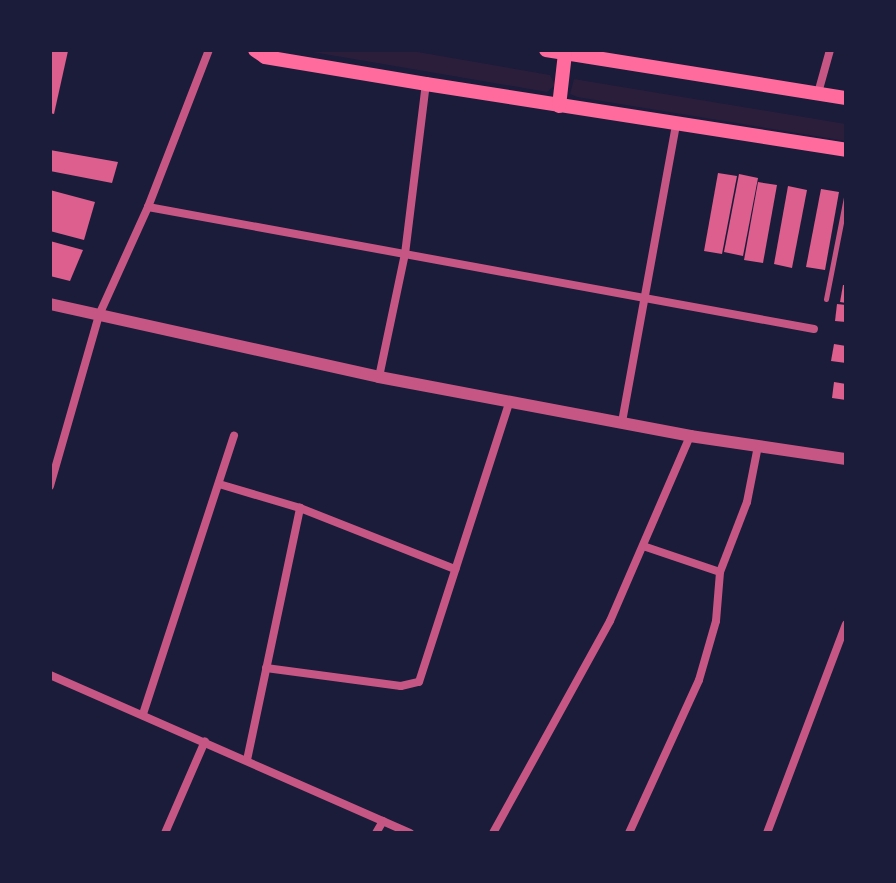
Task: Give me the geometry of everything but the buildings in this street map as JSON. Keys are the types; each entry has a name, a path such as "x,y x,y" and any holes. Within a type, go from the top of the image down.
{"main road":[{"path":"255,50 265,57 846,150"},
{"path":"546,50 846,98"},
{"path":"559,106 566,51"}],"street":[{"path":"50,486 52,469 99,315 148,207 209,50"},
{"path":"818,93 830,50"},
{"path":"379,377 405,254 426,84"},
{"path":"622,422 676,124"},
{"path":"148,207 814,329"},
{"path":"50,304 379,377 690,436 846,459"},
{"path":"266,668 401,686 419,682 510,400"},
{"path":"143,714 234,436"},
{"path":"493,833 646,547 690,436"},
{"path":"629,833 699,680 716,621 720,572 747,502 758,446"},
{"path":"219,484 300,508 455,569"},
{"path":"247,760 300,508"},
{"path":"646,547 720,572"},
{"path":"767,833 846,624"},
{"path":"835,653 846,654"},
{"path":"50,675 410,833"},
{"path":"165,833 205,741"},
{"path":"376,833 383,821"}],"lane":[{"path":"826,299 846,197"}],"shaded area":[{"path":"301,50 406,50 550,75 555,85 547,92"},
{"path":"574,79 846,124 846,141 577,97 570,94"}]}
